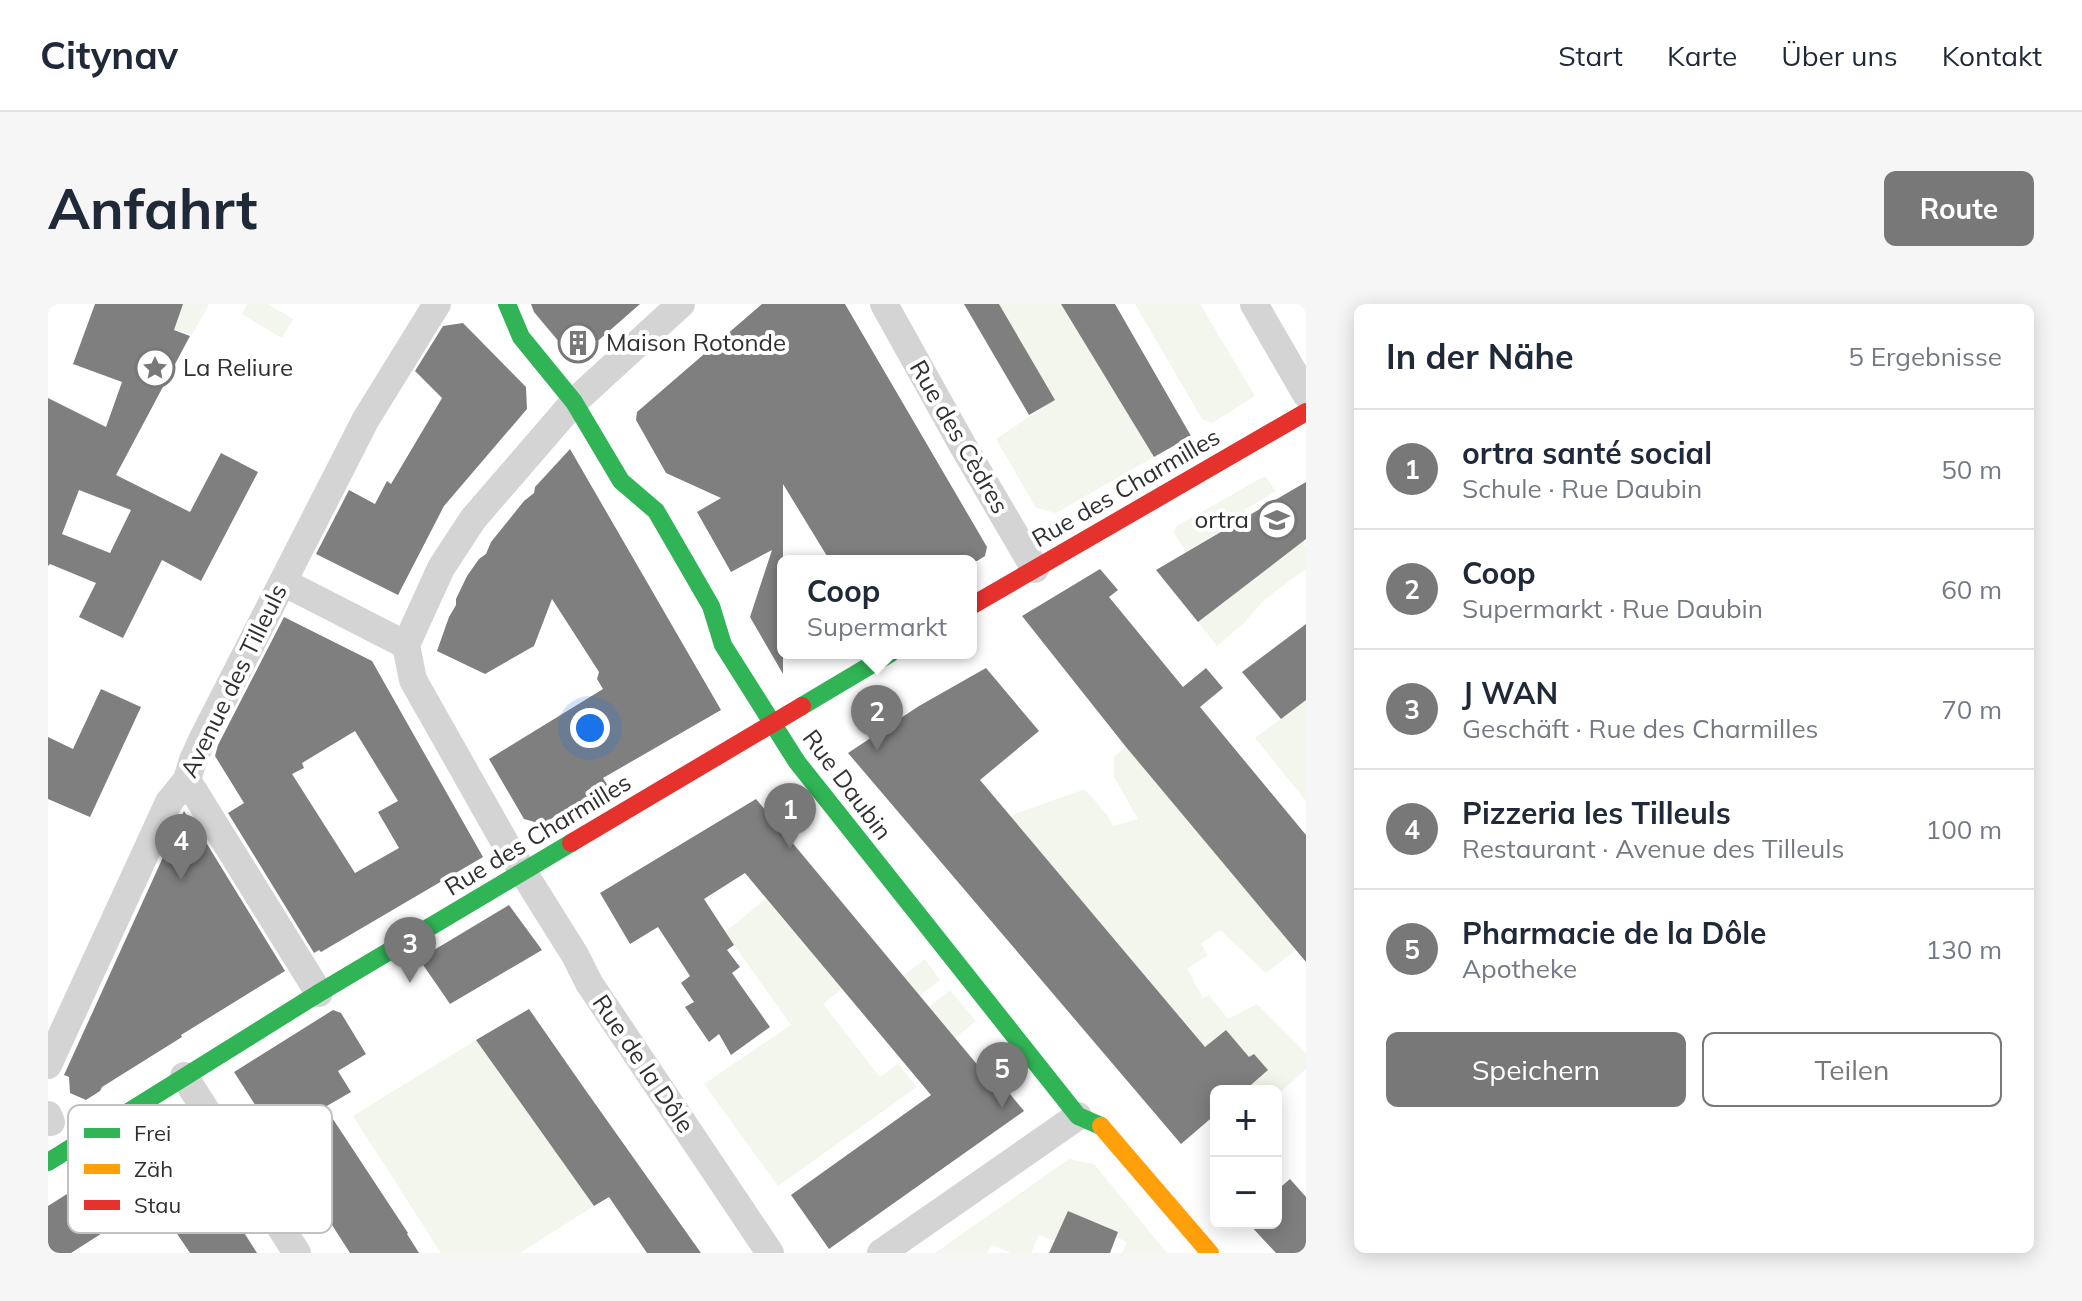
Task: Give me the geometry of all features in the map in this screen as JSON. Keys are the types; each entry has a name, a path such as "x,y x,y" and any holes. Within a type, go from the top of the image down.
{"main road":[{"name":"Rue Daubin","path":"507,304 521,337 574,402 621,481 656,511 711,606 723,645 797,762 1078,1116 1102,1126 1210,1253"},
{"name":"Rue des Charmilles","path":"977,603 1306,412"},
{"name":"Rue des Charmilles","path":"138,1105 522,871 881,659"},
{"name":"Rue des Charmilles","path":"48,1162 68,1149"}],"street":[{"name":"Avenue des Tilleuls","path":"48,1065 157,825 169,802 187,780 203,738 366,419 437,304"},
{"path":"283,582 406,645 441,568 473,519 574,402 681,304"},
{"name":"Rue des Cèdres","path":"884,304 1035,569"},
{"path":"1254,304 1306,394"},
{"name":"Rue de la Dôle","path":"406,645 413,680 589,983 770,1253"},
{"path":"187,780 319,993"},
{"path":"184,1076 203,1105"},
{"path":"881,1253 1078,1116"},
{"path":"284,1233 297,1253"}],"shaded area":[{"path":"105,304 209,304 192,335"},
{"path":"247,304 268,304 293,319 282,338 242,314"},
{"path":"999,304 1062,304 1154,457 1056,513 1036,508 996,439 1054,400"},
{"path":"1135,304 1200,304 1255,396 1212,423 1202,419"},
{"path":"1265,476 1276,491 1244,510 1247,516 1186,552 1174,533 1175,527"},
{"path":"1303,541 1306,569 1265,599 1243,624 1217,646 1198,622"},
{"path":"1306,700 1306,801 1255,738"},
{"path":"1126,747 1296,950 1266,973 1220,930 1201,944 1208,955 1187,969 1203,998 1209,995 1228,1019 1257,1004 1306,1053 1306,1069 1282,1091 1282,1085 1251,1085 1268,1070 1249,1057 1226,1030 1205,1047 1010,816 1085,789 1113,826 1138,819 1114,777 1114,757"},
{"path":"766,899 842,989 823,1004 880,1077 898,1064 917,1087 778,1186 704,1084 791,1025 725,932"},
{"path":"925,959 940,980 920,996 903,976"},
{"path":"950,990 976,1021 955,1038 929,1007"},
{"path":"476,1040 594,1206 520,1253 441,1253 353,1116"},
{"path":"1069,1159 1094,1164 1167,1253 1122,1253 1127,1242 1116,1237 1118,1232 1068,1211 1055,1241 1039,1235 1031,1253 1012,1253 992,1245 987,1253 935,1253"}],"building":[{"path":"95,304 183,304 174,330 190,336 116,475 190,512 221,453 258,472 201,581 162,560 123,638 79,617 96,583 50,564 48,566 48,398 106,427 122,382 73,364","holes":["79,490 131,510 110,553 62,534"]},
{"name":"Maison Rotonde","path":"531,304 640,304 575,361 534,312"},
{"path":"762,304 845,304 987,547 985,556 977,561 977,555 826,555 783,484 783,555 777,555 777,659 783,659 783,674 750,617 772,550 731,572 697,512 721,498 666,473 636,420 637,412"},
{"path":"964,304 999,304 1055,400 1029,415"},
{"path":"1061,304 1115,304 1191,436 1154,457"},
{"path":"463,323 526,387 527,409 444,506 398,595 316,554 349,490 375,504 387,481 391,484 442,398 415,371 443,326"},
{"path":"570,449 721,710 603,778 608,786 542,824 524,819 489,759 603,689 597,679 599,672 552,599 534,646 485,674 437,651 467,576 524,501 534,493 535,487"},
{"path":"1306,482 1306,539 1198,622 1156,570"},
{"path":"1100,569 1118,590 1109,597 1183,687 1206,668 1223,688 1200,707 1306,835 1306,962 1126,747 1022,616"},
{"path":"284,617 372,661 483,857 321,952 314,953 228,813 244,803 215,756","holes":["355,731 398,801 378,812 399,848 355,873 292,774 304,768 302,763"]},
{"path":"1306,624 1306,700 1281,719 1242,672"},
{"path":"986,668 1039,731 980,780 1205,1047 1226,1030 1249,1057 1254,1054 1268,1070 1251,1085 1210,1085 1210,1119 1181,1144 848,753 919,706"},
{"path":"101,689 141,707 90,817 48,799 48,737 73,749"},
{"path":"756,799 990,1080 995,1076 1024,1111 829,1249 791,1195 931,1095 745,873 704,899 734,945 727,950 740,967 732,973 770,1027 731,1055 719,1034 709,1042 685,1007 694,1002 681,983 690,976 658,927 630,944 600,893"},
{"path":"184,811 285,971 181,1035 86,1100 70,1093 69,1077 64,1075"},
{"path":"509,905 542,950 450,1004 419,959"},
{"path":"529,1009 701,1253 647,1253 609,1197 594,1206 476,1040"},
{"path":"333,1010 341,1013 366,1054 338,1071 351,1092 328,1105 255,1105 234,1072"},
{"path":"332,1118 419,1253 350,1253 332,1225"},
{"path":"1290,1179 1306,1197 1306,1253 1276,1253 1254,1229 1282,1229 1282,1186"},
{"path":"68,1193 68,1233 102,1233 71,1253 48,1253 48,1206"},
{"path":"1068,1211 1118,1232 1110,1253 1049,1253"},
{"path":"176,1233 244,1233 257,1253 190,1253"}],"traffic: fast":[{"path":"507,304 521,337 574,402 621,481 656,511 711,606 723,645 797,762 1078,1116 1101,1126"},
{"path":"802,706 881,659"},
{"path":"139,1105 319,993 571,843"},
{"path":"48,1162 68,1150"}],"traffic: slow":[{"path":"1101,1126 1210,1253"}],"traffic: jam":[{"path":"977,603 1306,412"},
{"path":"571,843 802,706"}],"place":[{"name":"Maison Rotonde","path":"578,343"},
{"name":"La Reliure","path":"155,368"},
{"name":"ortra","path":"1277,520"},
{"name":"Coop","path":"877,751"},
{"name":"ortra santé social","path":"790,849"},
{"name":"Pizzeria les Tilleuls","path":"181,880"},
{"name":"J WAN","path":"410,983"},
{"name":"Pharmacie de la Dôle","path":"1002,1108"}]}
